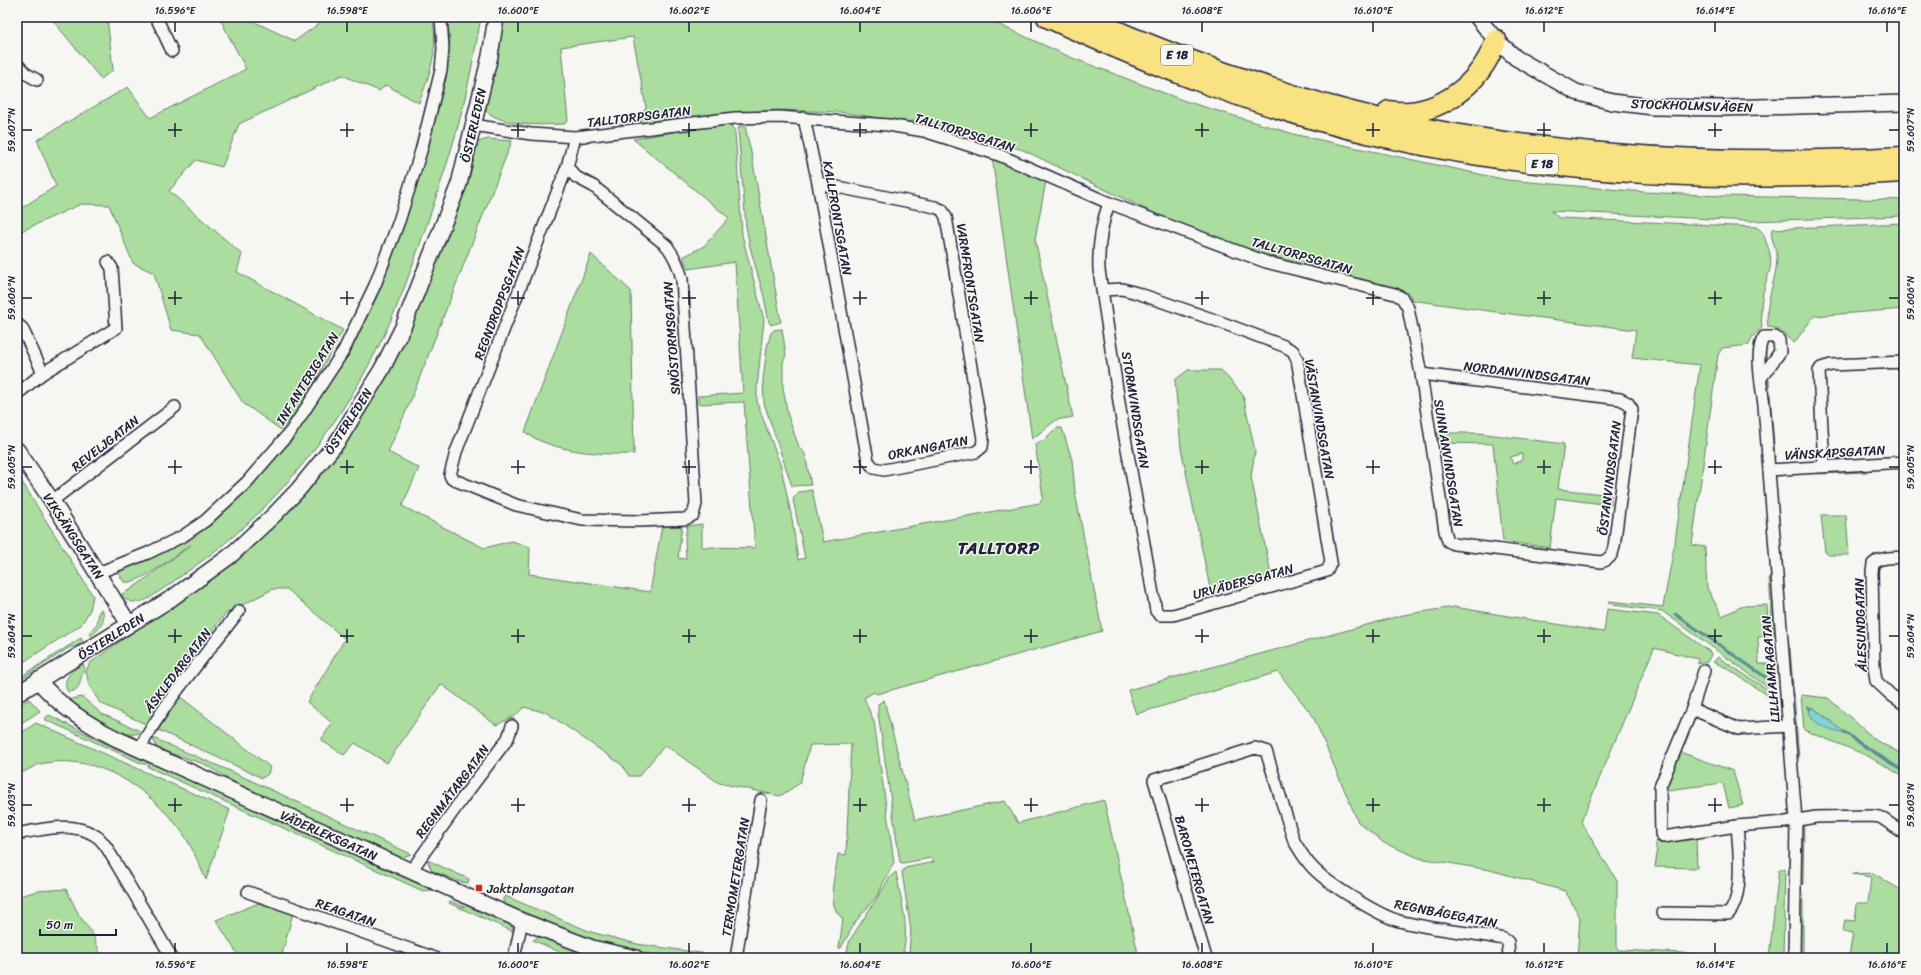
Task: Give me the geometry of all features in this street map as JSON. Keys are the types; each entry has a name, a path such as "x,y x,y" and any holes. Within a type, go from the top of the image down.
{"highway":[{"name":"E 18","path":"1047,17 1121,51 1190,78 1274,106 1373,134 1463,152 1547,165 1648,173 1810,176 1904,172"},
{"name":"E 18","path":"1084,17 1190,60 1326,105 1398,122 1471,136 1556,149 1619,154 1787,160 1904,157"},
{"name":"E 18","path":"1273,88 1287,85 1384,110 1402,112 1420,111 1442,103 1462,90 1492,52 1496,40"}],"street":[{"path":"156,17 172,51"},
{"name":"INFANTERIGATAN","path":"98,573 148,553 176,539 204,521 247,482 292,431 344,350 375,285 399,221 422,151 441,70 443,50 441,17"},
{"name":"ÖSTERLEDEN","path":"17,694 172,598 230,556 274,515 298,490 338,441 382,368 403,327 459,184 490,56 496,17"},
{"name":"STOCKHOLMSVÄGEN","path":"1477,17 1496,40 1516,58 1576,92 1627,104 1724,108 1904,104"},
{"path":"17,64 25,73 37,80"},
{"name":"TALLTORPSGATAN","path":"473,125 531,134 575,137 735,118 804,118 888,125 924,131 999,155 1109,203 1266,262 1396,294 1402,298"},
{"name":"KALLFRONTSGATAN","path":"804,118 818,183 868,461 870,465"},
{"name":"REGNDROPPSGATAN","path":"575,137 567,168 456,452 450,470 450,475 452,479 516,505 582,520 640,521 685,519 693,514 695,510"},
{"name":"SNÖSTORMSGATAN","path":"567,168 576,177 593,186 668,246 676,259 682,279 696,494 695,510"},
{"name":"VARMFRONTSGATAN","path":"818,183 935,207 942,210 944,213 946,217 983,439"},
{"name":"STORMVINDSGATAN","path":"1109,203 1104,215 1098,253 1099,270 1121,415 1156,611 1160,615 1164,616"},
{"path":"17,394 43,373 116,328 112,268 108,262"},
{"name":"VÄSTANVINDSGATAN","path":"1103,290 1122,289 1137,293 1284,346 1293,352 1297,359 1331,562 1327,571"},
{"name":"SUNNANVINDSGATAN","path":"1402,298 1408,308 1421,374 1445,531 1448,540 1454,544 1602,562 1606,561 1610,557"},
{"path":"17,324 22,328 43,373"},
{"path":"1824,466 1819,371 1821,368 1831,365 1904,362"},
{"name":"NORDANVINDSGATAN","path":"1421,374 1620,399 1628,403"},
{"name":"LILLHAMRAGATAN","path":"1761,378 1796,820 1794,958"},
{"name":"ÖSTANVINDSGATAN","path":"1610,557 1613,552 1616,539 1632,409 1628,403"},
{"name":"REVELJGATAN","path":"52,501 175,407"},
{"name":"ORKANGATAN","path":"870,465 874,468 884,470 976,452 982,447 983,439"},
{"name":"VIKSÄNGSGATAN","path":"17,450 52,501 129,624"},
{"name":"VÄNSKAPSGATAN","path":"1769,470 1904,462"},
{"name":"ÅLESUNDGATAN","path":"1904,557 1878,560 1873,564 1872,572 1874,666 1876,681 1891,695 1904,704"},
{"name":"URVÄDERSGATAN","path":"1164,616 1327,571"},
{"name":"ÅSKLEDARGATAN","path":"140,748 158,716 173,695 239,611"},
{"path":"1704,670 1692,709 1660,787 1661,834 1663,838 1737,826 1816,817 1880,817 1904,833"},
{"name":"VÄDERLEKSGATAN","path":"38,680 60,703 77,717 96,729 246,798 522,920 592,948 636,958"},
{"path":"1692,709 1740,729 1789,726"},
{"name":"REGNMÄTARGATAN","path":"411,870 462,799 503,746 508,738 512,726"},
{"name":"BAROMETERGATAN","path":"1206,958 1154,780 1255,748 1262,749"},
{"name":"REGNBÅGEGATAN","path":"1262,749 1266,751 1269,756 1294,841 1302,854 1319,874 1387,916 1399,920 1504,939 1508,942 1509,958"},
{"name":"TERMOMETERGATAN","path":"736,958 761,800"},
{"path":"1663,913 1728,914 1733,909 1738,873 1737,826"},
{"path":"17,834 34,830 71,828 87,831 98,837 107,848 172,958"},
{"name":"REAGATAN","path":"248,892 435,958"},
{"path":"514,958 522,920"}],"green space":[{"path":"50,17 107,17 113,70 101,79"},
{"path":"219,17 244,17 295,41 328,17 432,17 434,29 434,51 430,71 419,103 386,85 379,91 342,75 239,124 222,167 196,160 169,191 242,254 237,272 343,330 301,407 281,430 243,403 200,334 171,330 154,273 133,263 109,205 81,204 17,233 17,211 56,186 37,140 128,87 150,118 246,69"},
{"path":"447,17 481,17 467,91 448,162 428,221 401,297 377,350 346,404 329,430 290,479 269,502 247,524 213,553 151,597 140,602 128,601 122,596 122,594 133,588 191,545 158,568 131,582 124,582 119,574 125,565 201,529 333,374 420,172 446,78 450,41"},
{"path":"502,17 982,17 1070,57 1185,101 1297,135 1507,180 1644,192 1722,196 1904,200 1904,216 1750,221 1551,211 1559,218 1756,227 1764,235 1769,250 1771,263 1761,302 1762,328 1752,337 1749,345 1722,348 1718,355 1692,545 1705,547 1707,588 1722,616 1743,606 1767,605 1769,636 1758,637 1759,664 1770,664 1773,687 1766,686 1662,611 1613,605 1609,603 1609,601 1663,607 1675,542 1700,365 1632,358 1636,330 1411,300 1410,295 1405,291 1348,278 1263,254 1168,220 1023,150 919,120 907,122 839,112 778,110 709,115 639,124 646,107 633,37 561,47 568,121 564,124 523,124 503,120 486,111 486,102"},
{"path":"719,124 731,125 735,132 742,235 764,320 757,387 757,402 781,467 792,519 798,560 805,558 793,499 799,492 812,490 823,542 1040,503 1043,497 1035,444 1044,440 1056,428 1062,428 1072,460 1075,492 1102,631 877,694 874,692 864,698 874,722 894,862 877,896 856,921 841,948 839,948 843,919 837,912 834,905 833,888 838,854 846,855 851,744 810,745 800,783 780,796 719,783 665,745 639,776 629,776 622,765 547,713 524,707 515,716 496,725 441,684 387,763 355,743 344,755 321,740 332,723 307,702 345,639 287,589 273,589 225,614 169,688 270,767 268,774 262,778 100,703 89,685 86,671 90,663 158,614 291,507 327,466 359,420 478,142 488,139 512,141 410,402 388,452 419,468 402,506 484,548 512,541 530,547 529,574 650,592 662,526 682,526 678,558 686,559 685,539 687,526 702,524 702,547 755,548 744,402 698,404 698,396 743,393 735,262 688,269 683,257 704,246 729,218 633,139"},
{"path":"740,126 745,126 752,157 781,322 771,325 750,247 746,226 738,129"},
{"path":"992,157 1046,181 1035,239 1073,417 1056,420 1032,439"},
{"path":"1904,223 1904,309 1814,316 1794,343 1777,329 1768,327 1767,318 1769,300 1775,276 1777,259 1771,233 1772,229"},
{"path":"591,254 631,291 634,454 592,453 562,448 536,439 525,432"},
{"path":"782,329 786,355 783,362 783,388 788,416 799,447 805,454 811,485 792,486 764,403 763,380 767,347 771,333 774,330"},
{"path":"1188,370 1221,370 1243,395 1255,451 1251,477 1272,579 1211,593 1181,448 1175,380"},
{"path":"1769,380 1775,458 1773,458 1767,387"},
{"path":"1437,433 1478,433 1564,444 1558,489 1611,495 1611,505 1556,498 1550,548 1503,541 1493,444 1440,443","holes":["1522,454 1522,460 1513,464 1510,457"]},
{"path":"1864,470 1867,472 1818,474 1818,472"},
{"path":"17,474 93,596 90,610 81,625 17,666"},
{"path":"1821,515 1846,515 1849,555 1829,555 1825,552"},
{"path":"1769,577 1772,577 1775,631 1773,635"},
{"path":"1454,607 1604,632 1607,609 1658,615 1710,652 1711,655 1707,662 1698,664 1698,659 1654,648 1581,822 1617,881 1617,949 1769,957 1779,869 1785,869 1783,958 1577,958 1580,917 1565,891 1490,870 1419,858 1384,843 1358,822 1313,716 1278,672 1136,714 1128,690 1403,615"},
{"path":"102,609 104,617 102,624 97,631 90,636 89,632 97,624 99,611"},
{"path":"81,638 83,642 75,647 70,647 17,682 17,679"},
{"path":"1788,648 1790,648 1793,686 1791,686"},
{"path":"1718,657 1774,694 1775,701 1727,668 1713,662"},
{"path":"83,664 85,669 80,684 73,691 68,692 66,683 69,675"},
{"path":"1794,694 1799,758 1797,759 1792,695"},
{"path":"1801,695 1828,698 1877,741 1904,755 1904,777 1866,755 1804,730","holes":["1812,707 1833,722 1833,729 1814,720 1809,711"]},
{"path":"82,697 102,714 141,732 132,734 123,733 104,725 72,702 71,699"},
{"path":"29,699 40,711 17,726 17,706"},
{"path":"884,700 915,820 1005,801 1018,823 1104,800 1139,958 845,958 850,940 891,876 896,872 905,922 905,942 903,952 909,952 911,931 902,872 905,868 934,862 931,858 903,863 900,862 878,713 878,704"},
{"path":"49,715 104,743 149,760 147,764 143,764 44,719"},
{"path":"36,723 230,810 206,880 191,846 179,828 166,813 137,787 120,777 103,769 84,764 65,762 41,764 17,774 17,736"},
{"path":"153,738 228,770 411,854 401,858 245,789 204,764 157,749"},
{"path":"1680,752 1733,771 1743,805 1729,808 1723,783 1667,790 1666,785"},
{"path":"150,760 393,870 428,887 431,890 423,891 148,767"},
{"path":"1804,824 1803,885 1800,881 1801,828"},
{"path":"1686,838 1696,838 1697,868 1655,867 1657,854 1655,841 1666,843"},
{"path":"427,860 469,879 468,883 461,882 432,871"},
{"path":"1873,873 1904,892 1904,958 1842,958 1841,955 1849,956 1853,933 1843,931 1845,920 1855,921 1857,903 1868,903 1871,877 1852,874"},
{"path":"66,889 79,915 92,933 102,958 17,958 17,897 37,891"},
{"path":"1803,895 1803,958 1800,958 1800,898"},
{"path":"505,896 591,932 637,944 729,957 676,957 651,954 601,943 552,926 506,905 503,901"},
{"path":"450,901 464,907 466,905 510,923 514,932 449,903"},
{"path":"259,903 293,913 281,958 240,958 216,920"},
{"path":"542,936 569,948 602,958 573,958 533,940"}],"water":[{"path":"1812,707 1844,732 1828,728 1816,722 1809,711"}],"waterway":[{"path":"1675,614 1771,681"},
{"path":"1844,732 1853,738"},
{"path":"1855,740 1900,769"}],"place":[{"name":"Jaktplansgatan","path":"479,888"}],"district":[{"name":"TALLTORP","path":"999,548"}]}
